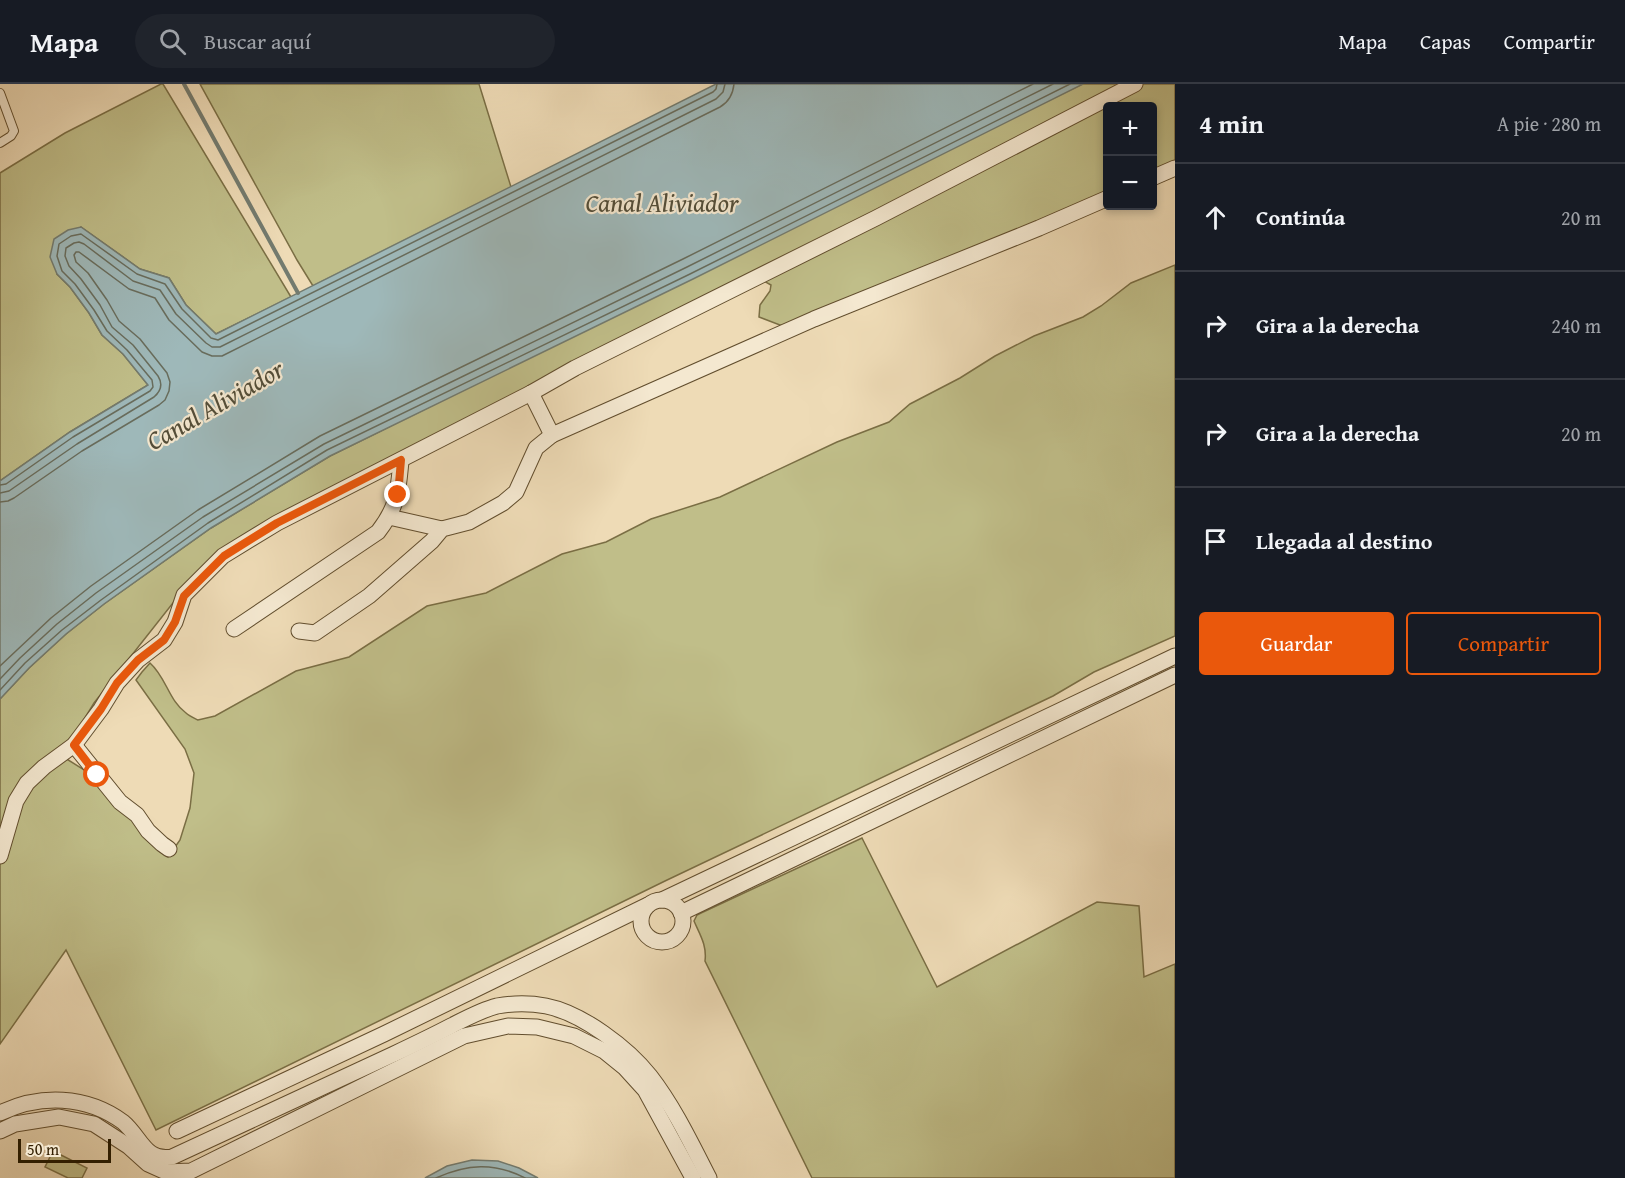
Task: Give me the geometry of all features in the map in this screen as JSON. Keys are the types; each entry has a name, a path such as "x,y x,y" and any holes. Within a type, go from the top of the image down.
{"street":[{"path":"0,856 16,801 27,783 74,745 117,683 138,660 164,640 175,622 184,596 224,556 277,523 531,393 575,368 876,218 1135,84"},
{"path":"1157,176 1175,168"},
{"path":"389,517 442,529 469,522 503,503 516,492 536,448 552,435 814,320 1103,200"},
{"path":"531,393 552,435"},
{"path":"234,629 378,532 389,517 398,495 401,460"},
{"path":"299,631 315,633 369,596 432,541 442,529"},
{"path":"177,1131 1175,656"},
{"path":"681,913 1175,675"},
{"path":"74,745 120,802 137,815 148,831 169,849"},
{"path":"979,750 987,766"},
{"path":"655,903 675,904 681,913 683,922 673,939 660,942 648,937 643,931 641,917 644,910 655,903"},
{"path":"517,1026 521,1003"},
{"path":"0,1113 38,1100 69,1100 95,1106 123,1123 149,1152 161,1159 172,1157 466,1019 494,1007 521,1003 549,1007 583,1020 620,1045 650,1075 709,1178"},
{"path":"560,1032 568,1014"},
{"path":"0,1131 15,1124 59,1117 94,1125 128,1146 148,1164 166,1172 191,1171 464,1036 508,1026 537,1027 574,1036 604,1051 625,1068 645,1090 693,1178"}],"lane":[{"path":"0,93 14,131 11,136 0,143"}],"shaded area":[{"path":"161,84 291,297 216,334 186,305 169,278 140,269 81,227 57,274 70,287 102,335 123,354 148,385 70,432 0,481 0,173 65,133"},
{"path":"200,84 479,84 511,187 313,286"},
{"path":"1082,84 1175,84 1175,164 1157,172 1157,102 1103,102 1103,194 785,327 759,317 760,305 770,291 771,285 753,275 278,516 180,594 94,703 66,749 65,758 86,771 168,857 180,840 190,808 194,773 185,749 136,680 150,663 160,675 175,702 187,714 198,720 215,716 296,671 349,657 427,606 486,593 562,554 606,542 651,519 720,497 837,442 889,422 910,404 960,378 995,356 1034,336 1083,317 1131,283 1175,265 1175,636 1094,672 1053,696 665,881 156,1130 66,950 0,1044 0,699 66,634 104,604 211,528 330,456"},
{"path":"862,838 937,987 1097,902 1139,906 1144,977 1175,964 1175,1178 812,1178 705,961 704,945 694,921 701,913"},
{"path":"53,1151 87,1168 82,1178 68,1178 45,1167"}],"water":[{"name":"Canal Aliviador","path":"716,84 1083,84 693,279 330,456 211,528 104,604 66,634 0,699 0,481 70,432 148,385 123,354 102,335 70,287 57,274 50,257 54,239 68,230 81,227 140,269 169,278 186,305 216,334"},
{"path":"472,1160 498,1161 538,1178 425,1178 447,1166"}],"waterway":[{"path":"184,84 298,293"}],"route":[{"path":"97,775 74,745 117,683 138,660 164,640 175,622 184,596 224,556 277,523 401,460 398,495"}]}
